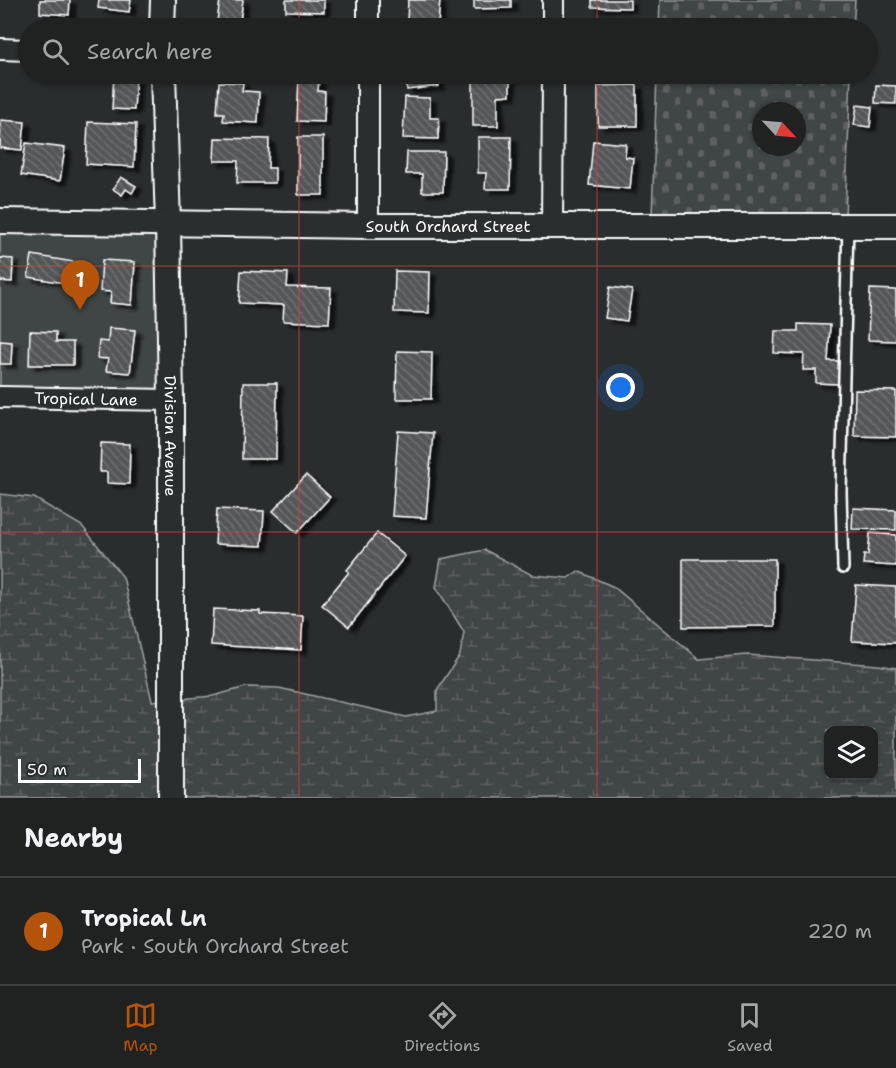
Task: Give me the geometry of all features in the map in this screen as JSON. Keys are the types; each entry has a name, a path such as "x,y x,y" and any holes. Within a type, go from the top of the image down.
{"street":[{"path":"162,18 163,0"},
{"path":"368,0 368,18"},
{"path":"553,0 553,18"},
{"path":"0,50 18,50"},
{"name":"Division Avenue","path":"163,84 171,400 171,798"},
{"path":"368,84 368,226"},
{"path":"552,84 552,227"},
{"name":"South Orchard Street","path":"0,221 368,226 896,226"},
{"name":"Tropical Lane","path":"0,397 171,400"}],"lane":[{"path":"843,568 841,492 848,226"}],"green space":[{"path":"660,0 855,0 854,18 659,18"},
{"path":"657,84 851,84 845,216 652,216"},
{"path":"0,229 159,232 162,391 0,388"},
{"path":"0,494 34,498 82,526 123,577 152,701 162,700 161,798 0,798"},
{"path":"485,550 532,575 568,578 578,571 614,587 699,659 747,655 896,668 896,798 180,798 180,699 213,696 246,687 279,688 406,717 437,711 437,690 460,655 464,632 436,587 441,559"}],"building":[{"path":"40,0 70,0 69,15 40,13"},
{"path":"99,0 131,0 129,12 98,8"},
{"path":"220,0 243,0 240,18 217,18"},
{"path":"286,0 324,0 324,12 286,11"},
{"path":"408,0 440,0 438,18 407,18"},
{"path":"474,0 511,0 511,8 474,9"},
{"path":"592,0 630,0 630,8 592,7"},
{"path":"113,84 135,84 134,110 112,109"},
{"path":"219,84 243,84 242,91 259,92 258,123 223,121 224,113 217,113"},
{"path":"299,84 319,84 318,91 325,92 324,122 297,121"},
{"path":"406,84 439,84 439,86 407,90"},
{"path":"473,84 510,84 510,95 498,96 498,126 473,126"},
{"path":"637,85 637,126 598,126 598,86"},
{"path":"876,85 896,86 896,104 875,103"},
{"path":"405,97 430,98 430,118 439,118 438,139 403,138"},
{"path":"857,105 872,107 870,127 854,125"},
{"path":"1,120 25,122 22,150 0,148"},
{"path":"88,122 136,124 134,167 86,164"},
{"path":"298,137 323,137 323,195 298,195"},
{"path":"478,137 511,137 510,189 485,189 486,173 478,173"},
{"path":"215,138 269,139 268,168 275,168 275,183 237,183 238,161 214,161"},
{"path":"593,141 626,144 625,157 633,158 630,189 589,185"},
{"path":"26,143 65,148 60,181 21,175"},
{"path":"407,152 444,152 443,192 422,192 422,174 406,174"},
{"path":"121,177 136,186 132,193 126,189 122,195 113,189"},
{"path":"32,255 74,262 70,284 28,277"},
{"path":"0,258 13,259 12,282 0,281"},
{"path":"102,260 135,262 132,305 110,303 111,292 100,291"},
{"path":"241,271 288,273 287,287 331,288 329,323 283,321 284,305 239,303"},
{"path":"395,271 430,272 429,313 394,312"},
{"path":"610,287 632,290 627,321 605,318"},
{"path":"870,289 896,290 896,341 868,340"},
{"path":"798,324 830,325 828,361 839,361 838,384 816,383 816,370 803,370 804,354 774,353 775,331 798,331"},
{"path":"109,328 135,330 130,373 106,371 108,359 97,358 99,341 108,342"},
{"path":"30,331 56,332 56,342 73,342 73,365 29,365"},
{"path":"0,341 12,342 11,364 0,364"},
{"path":"397,351 432,352 431,399 396,399"},
{"path":"243,383 277,383 276,459 242,459"},
{"path":"855,390 896,391 896,437 854,436"},
{"path":"398,431 433,433 426,518 392,516"},
{"path":"101,443 130,444 129,484 107,483 107,472 100,472"},
{"path":"306,475 330,497 297,533 273,511"},
{"path":"853,508 896,510 896,530 852,529"},
{"path":"217,509 264,511 262,546 215,544"},
{"path":"377,533 405,556 349,627 322,605"},
{"path":"870,533 896,535 896,566 863,564 864,555 868,555"},
{"path":"683,559 775,559 775,626 683,627"},
{"path":"856,585 896,587 896,643 852,641"},
{"path":"213,609 303,616 301,650 211,645"}],"place":[{"name":"Tropical Ln","path":"80,310"}]}
